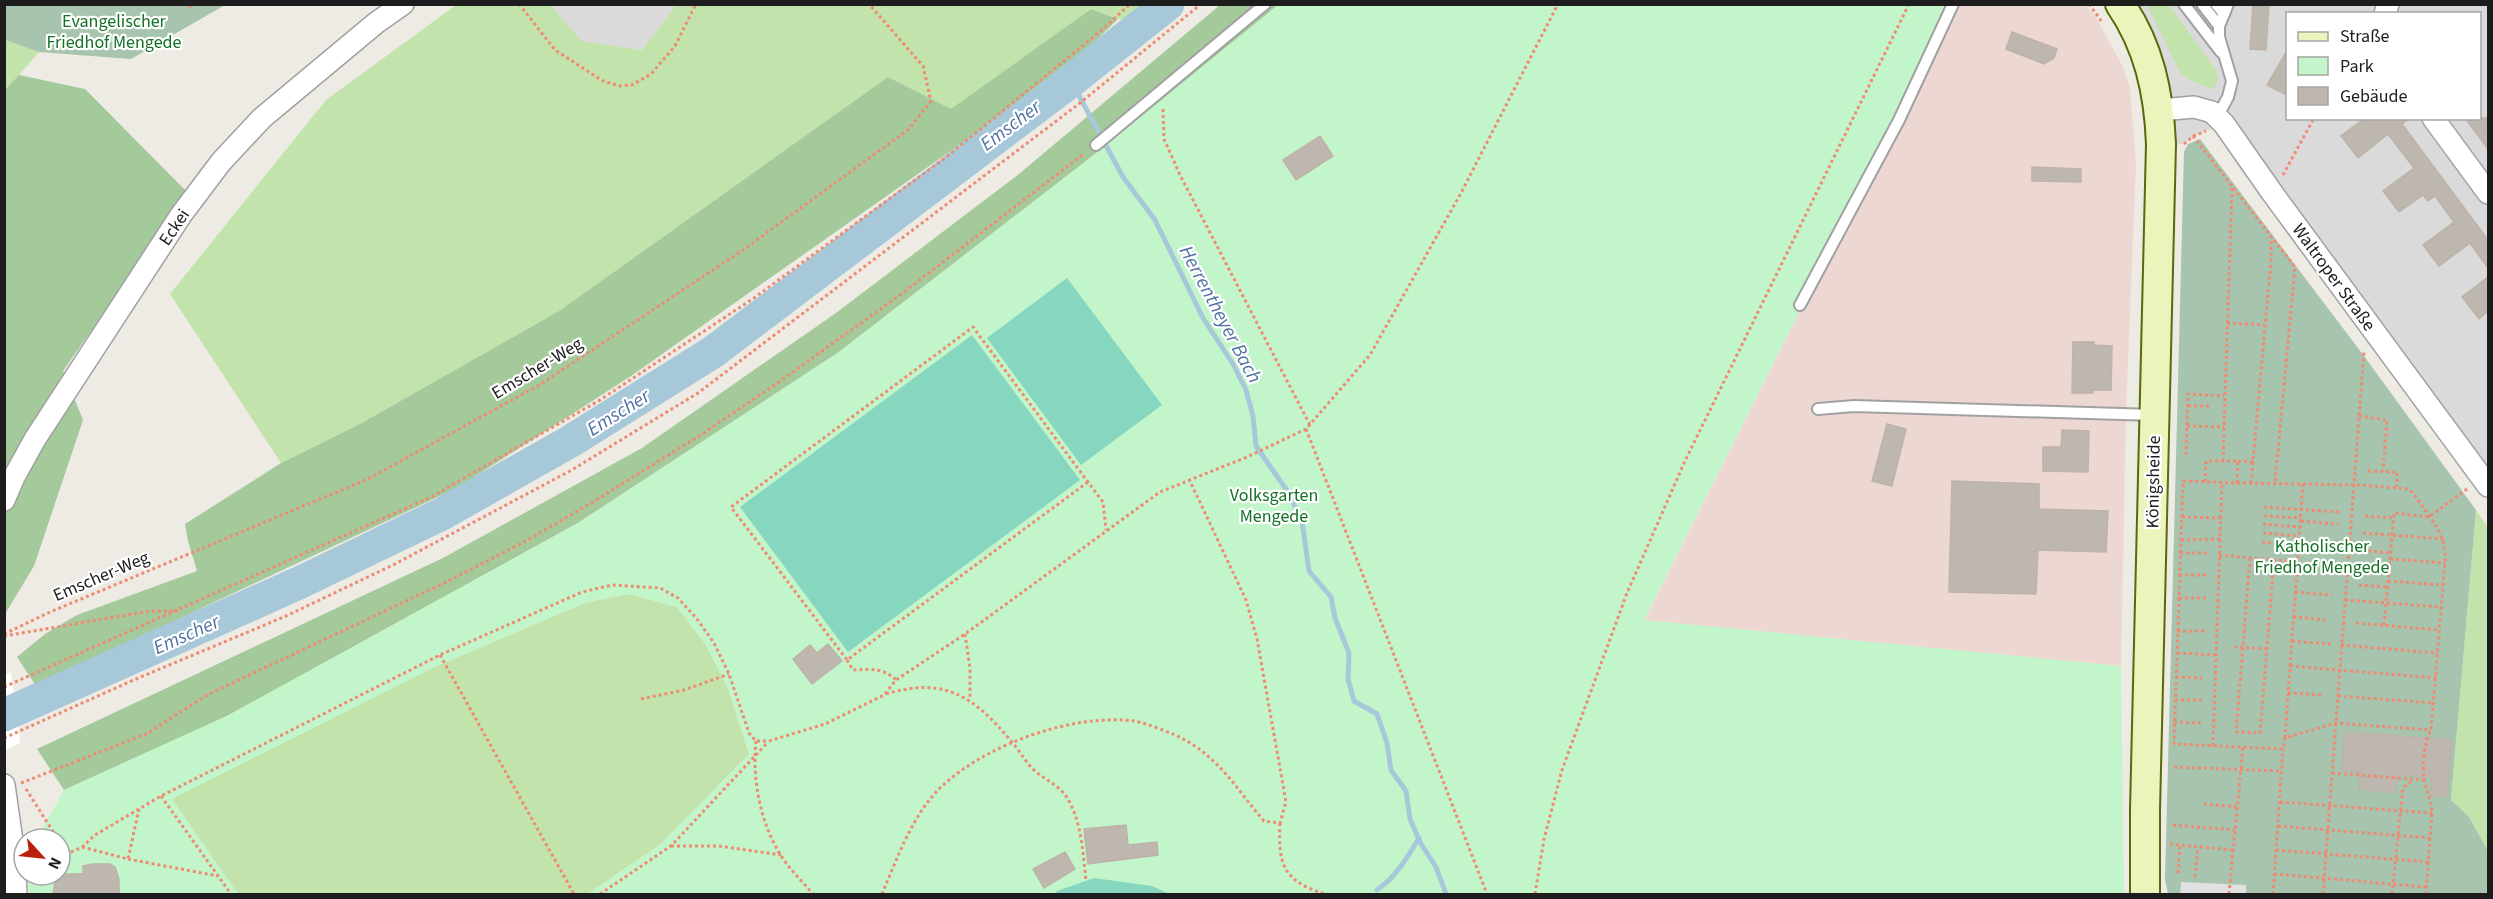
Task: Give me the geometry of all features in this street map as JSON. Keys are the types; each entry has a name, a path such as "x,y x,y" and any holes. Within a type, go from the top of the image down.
{"main road":[{"name":"Königsheide","path":"2111,13 2132,21 2151,71 2160,110 2161,155 2145,810 2145,894"}],"street":[{"name":"Eckei","path":"4,500 35,439 181,214 221,162 262,118 403,4"},
{"path":"2160,110 2194,106 2212,112 2217,117"},
{"name":"Waltroper Straße","path":"2217,117 2488,486"},
{"path":"2434,120 2488,193"},
{"path":"4,785 14,855 16,894"}],"lane":[{"path":"1096,145 1265,4"},
{"path":"1800,305 1899,120 1953,4"},
{"path":"2184,4 2223,54"},
{"path":"2202,4 2219,26 2223,54 2232,81 2228,97 2217,117"},
{"path":"2216,4 2226,9 2219,26"},
{"path":"1818,409 1854,406 2154,415"}],"path":[{"path":"184,4 189,7 194,4"},
{"path":"519,4 555,50 603,81 620,86 632,85 651,74 675,46 696,4"},
{"name":"Emscher-Weg","path":"4,635 50,612 368,479 541,384 752,244 909,129 932,101 923,66 869,4"},
{"path":"4,687 180,611 431,497 600,400 754,298 945,158 1130,4"},
{"path":"4,738 297,611 393,565 570,471 698,393 1080,103 1201,4"},
{"path":"884,694 896,680 965,634 1160,492 1276,445 1310,425 1370,356 1455,203 1558,4"},
{"path":"1535,894 1544,838 1562,770 1627,593 1684,461 1909,4"},
{"path":"2089,4 2111,13"},
{"path":"1170,83 1163,109 1164,139 1198,215 1310,425"},
{"path":"2273,194 2313,120"},
{"path":"2193,136 2295,267 2276,483"},
{"path":"50,827 21,783 146,734 207,695 442,584 524,542 583,508 702,434 779,382 904,292 1096,145"},
{"path":"2223,461 2232,186"},
{"path":"2251,483 2271,236"},
{"path":"2227,323 2265,325"},
{"path":"896,680 889,674 878,670 853,670 731,507 973,327 1103,502 1106,530"},
{"path":"2323,894 2364,349"},
{"path":"2186,455 2188,394 2225,396"},
{"path":"2188,406 2210,406"},
{"path":"2359,416 2387,420 2383,471"},
{"path":"2187,426 2224,427"},
{"path":"1306,429 1486,894"},
{"path":"2205,482 2206,460 2253,462"},
{"path":"2237,483 2238,461"},
{"path":"2368,471 2397,472 2397,487"},
{"path":"1189,479 1246,600 1257,639 1286,802 1280,823 1278,849 1286,872 1297,884 1325,894"},
{"path":"2283,748 2174,744 2183,481 2397,487 2412,492 2444,539 2446,549 2434,703 2431,730 2426,738 2424,780 2431,800 2432,813 2426,894"},
{"path":"847,660 1088,482"},
{"path":"2213,746 2222,482"},
{"path":"2273,894 2303,483"},
{"path":"2384,625 2394,513 2429,516 2467,489"},
{"path":"2264,507 2339,512"},
{"path":"2264,516 2338,524"},
{"path":"2365,516 2393,518"},
{"path":"2182,517 2221,518"},
{"path":"2263,524 2300,527"},
{"path":"2263,533 2299,536"},
{"path":"2363,533 2444,539"},
{"path":"2181,540 2220,539"},
{"path":"2262,542 2336,546"},
{"path":"2362,550 2390,553"},
{"path":"2180,553 2208,553"},
{"path":"2219,555 2297,562"},
{"path":"2250,558 2236,732 2260,733 2274,560"},
{"path":"2390,559 2445,563"},
{"path":"2297,567 2335,570"},
{"path":"2360,567 2389,570"},
{"path":"2180,575 2206,575"},
{"path":"2388,581 2443,585"},
{"path":"72,851 161,796 440,655 582,592 612,585 660,588 678,598 697,619 714,643 729,674 749,733 756,741 754,774"},
{"path":"2359,585 2387,587"},
{"path":"2295,592 2332,595"},
{"path":"2179,598 2207,598"},
{"path":"2345,600 2442,607"},
{"path":"4,635 35,633 150,611 180,611"},
{"path":"2293,617 2330,620"},
{"path":"2356,623 2440,630"},
{"path":"2178,631 2205,631"},
{"path":"965,634 970,668 970,699"},
{"path":"2292,641 2331,644"},
{"path":"2342,645 2438,653"},
{"path":"2234,647 2267,649"},
{"path":"2177,653 2216,655"},
{"path":"440,655 574,894"},
{"path":"2290,666 2436,678"},
{"path":"641,699 684,690 729,674"},
{"path":"2176,677 2202,678"},
{"path":"756,741 769,741 825,724 884,694 909,687 945,690 970,699 1012,741 1034,770 1058,787 1068,799 1079,826 1086,881"},
{"path":"2288,693 2323,695"},
{"path":"2338,696 2434,703"},
{"path":"2175,700 2202,700"},
{"path":"882,894 904,842 940,788 969,766 1012,741 1061,727 1095,722 1135,721 1185,739 1231,778 1264,821 1280,823"},
{"path":"2174,722 2201,723"},
{"path":"2284,738 2336,723 2431,730"},
{"path":"600,894 670,846 769,741"},
{"path":"2229,894 2243,747"},
{"path":"2174,766 2282,771"},
{"path":"744,768 751,768 754,774 766,824 781,855 813,894"},
{"path":"2332,772 2424,780"},
{"path":"2392,894 2403,788 2413,780"},
{"path":"161,796 231,894"},
{"path":"2280,802 2432,813"},
{"path":"2204,804 2237,807"},
{"path":"128,859 139,809"},
{"path":"2173,825 2235,830"},
{"path":"2278,826 2430,838"},
{"path":"2170,844 2233,850"},
{"path":"2178,873 2180,845"},
{"path":"82,846 128,859 219,876"},
{"path":"670,846 719,846 781,855"},
{"path":"2195,876 2198,847"},
{"path":"2276,850 2429,862"},
{"path":"2274,874 2427,887"}],"shaded area":[{"path":"551,5 676,5 642,50 581,41"},
{"path":"1954,5 2085,5 2094,14 2122,65 2130,87 2136,165 2126,411 2121,666 1644,621"},
{"path":"2120,5 2488,5 2488,486 2224,124 2193,136 2184,144 2161,144"},
{"path":"2181,882 2246,885 2246,894 2180,894"}],"green space":[{"name":"Evangelischer Friedhof Mengede","path":"5,4 225,5 131,59 39,52 5,40"},
{"path":"456,5 551,5 581,41 642,50 676,5 1157,5 1134,24 1091,9 951,110 888,77 559,311 358,425 281,463 170,294 326,100"},
{"path":"1220,5 1278,5 1099,151 839,352 578,523 227,716 64,790 37,749 443,558 642,448 836,313 1019,174"},
{"name":"Volksgarten Mengede","path":"1278,5 1954,5 1644,620 2121,666 2124,894 1170,894 1152,886 1057,891 1054,894 588,894 661,844 749,754 728,688 706,645 677,607 630,594 587,602 432,668 172,799 238,894 29,894 29,887 72,887 72,827 44,827 64,790 227,716 578,523 839,352 1099,151"},
{"path":"2147,5 2169,5 2216,70 2218,79 2213,90 2181,74"},
{"path":"1091,9 1118,19 1067,69 631,376 457,488 36,686 17,657 45,634 77,615 197,571 185,524 281,463 358,425 559,311 888,77 951,109"},
{"path":"4,40 39,52 5,91"},
{"path":"19,75 85,89 188,193 63,371 83,420 34,566 5,614 4,91"},
{"name":"Katholischer Friedhof Mengede","path":"2200,139 2364,356 2476,510 2451,800 2469,817 2488,851 2488,894 2168,894 2165,879 2184,152 2188,144"},
{"path":"1067,278 1162,405 1081,465 987,338"},
{"path":"972,335 1080,480 848,652 740,507"},
{"path":"2476,510 2488,528 2488,851 2469,817 2451,800"},
{"path":"630,594 677,607 706,645 728,688 749,754 661,844 588,894 238,894 171,799 432,668 587,602"},
{"path":"1094,878 1152,886 1170,894 1054,894"}],"pier":[{"path":"11,672 20,743 5,750 5,675"}],"building":[{"path":"2253,4 2269,4 2266,50 2250,49"},
{"path":"2012,32 2057,49 2054,58 2044,64 2006,49"},
{"path":"2286,52 2286,95 2267,85"},
{"path":"2488,118 2488,149 2466,120"},
{"path":"2362,120 2407,120 2402,124 2488,240 2488,268 2470,243 2439,266 2423,245 2454,222 2435,196 2428,201 2423,195 2399,212 2383,191 2414,168 2388,134 2358,158 2341,136"},
{"path":"1320,136 1333,156 1296,180 1283,160"},
{"path":"2032,167 2081,169 2081,182 2032,181"},
{"path":"2488,277 2488,311 2479,319 2462,297"},
{"path":"2073,342 2094,342 2094,345 2112,346 2111,390 2072,393"},
{"path":"1887,424 1906,429 1892,486 1872,481"},
{"path":"2062,430 2089,431 2088,472 2043,471 2043,447 2061,447"},
{"path":"1952,481 2039,484 2039,509 2108,511 2106,552 2038,550 2036,594 1949,592"},
{"path":"828,644 842,661 812,684 793,659 810,645 817,653"},
{"path":"2345,732 2452,740 2447,797 2430,795 2432,778 2397,775 2396,793 2359,789 2360,772 2342,771"},
{"path":"1126,825 1128,845 1157,842 1158,855 1088,864 1084,829"},
{"path":"1065,852 1075,869 1044,888 1033,869"},
{"path":"110,864 115,867 119,879 119,894 53,894 54,887 72,887 72,874 83,874 83,866"}],"waterway":[{"name":"Emscher","path":"4,715 301,582 442,514 571,441 713,352 1071,81 1168,4"},
{"name":"Herrentheyer Bach","path":"1071,81 1123,177 1155,220 1203,318 1233,364 1246,390 1253,416 1256,446 1288,492 1302,521 1309,571 1331,597 1335,618 1349,653 1348,679 1354,701 1377,714 1387,743 1391,770 1406,791 1410,819 1421,844 1436,867 1446,894"},
{"path":"1377,890 1395,873 1419,838"}]}
